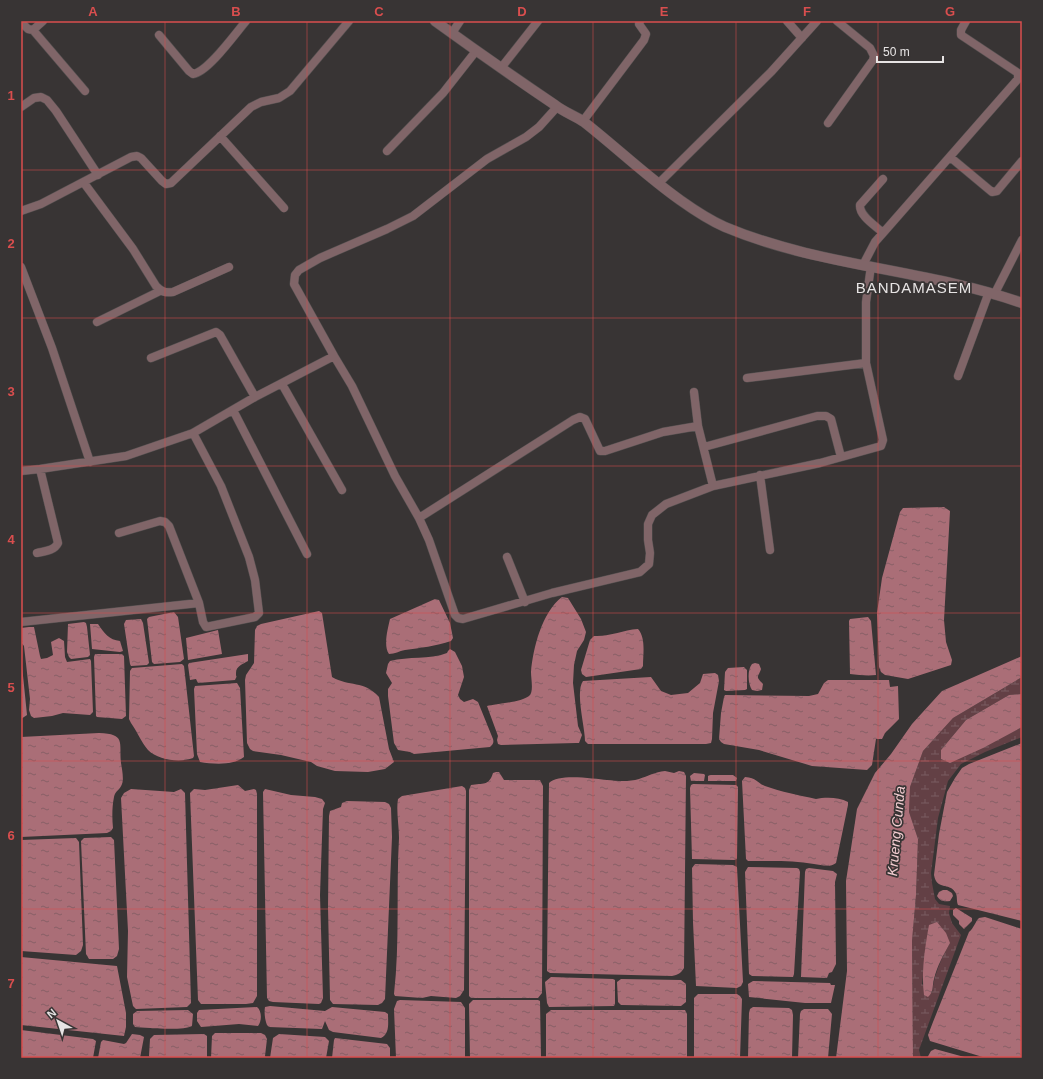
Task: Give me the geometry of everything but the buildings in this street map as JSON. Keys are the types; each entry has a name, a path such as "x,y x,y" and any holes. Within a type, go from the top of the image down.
{"street":[{"path":"33,30 43,21"},
{"path":"158,35 193,74 198,73 209,64 246,21"},
{"path":"21,212 41,204 131,157 137,156 141,158 166,184 171,184 251,107 261,102 279,98 290,91 349,21"},
{"path":"435,21 557,107 582,121 658,184 698,212 729,229 763,241 793,249 992,292 1022,303"},
{"path":"452,33 460,21"},
{"path":"501,68 538,21"},
{"path":"582,121 644,40 646,34 639,24 640,21"},
{"path":"787,21 802,38"},
{"path":"658,184 771,72 817,21"},
{"path":"557,107 539,127 526,137 487,160 413,216 320,258 299,270 295,275 294,284 352,386 395,476 419,518 429,540 455,615 458,618 463,619 552,593 640,572 649,564 650,553 648,524 652,515 666,504 713,486 879,447 883,442 866,363 867,266 875,242 1018,80 1018,73 961,35 961,30 966,21"},
{"path":"21,22 28,29 33,30 85,91"},
{"path":"828,123 873,60 874,56 870,48 841,22"},
{"path":"387,151 443,93 476,51"},
{"path":"21,107 34,98 41,97 46,100 56,111 98,175"},
{"path":"220,136 284,208"},
{"path":"950,157 992,192 997,190 1022,161"},
{"path":"883,179 860,205 860,210 883,233"},
{"path":"84,182 117,227 160,291 166,293 173,292 229,267"},
{"path":"958,376 992,292 1022,240"},
{"path":"21,267 52,348 90,462"},
{"path":"97,322 160,291"},
{"path":"151,358 216,332 220,335 255,397"},
{"path":"21,470 40,469 126,456 194,433 255,397 334,356"},
{"path":"747,378 866,363"},
{"path":"282,384 342,490"},
{"path":"694,392 698,426 713,486"},
{"path":"234,410 307,554"},
{"path":"704,447 817,416 826,416 831,419 840,457"},
{"path":"419,518 580,417 585,419 600,451 605,451 663,432 698,426"},
{"path":"119,533 160,521 165,522 172,531 200,603 203,622 206,628 255,617 259,613 255,580 249,557 221,486 194,433"},
{"path":"37,554 56,547 58,542 40,469"},
{"path":"760,475 770,550"},
{"path":"507,557 525,602"},
{"path":"21,622 200,603"}],"green space":[{"path":"1022,677 1022,694 1009,695 966,720 941,750 1010,733 1022,727 1022,737 985,752 961,764 948,781 938,818 931,873 935,899 939,904 950,906 949,913 952,923 961,935 919,1050 921,1058 913,1058 912,941 916,895 918,839 909,812 910,787 923,751 953,718","holes":["950,943 936,973 932,993 922,984 924,966"]}],"water":[{"path":"944,507 950,511 944,620 946,642 952,660 951,665 908,679 885,675 881,672 879,667 877,613 882,578 900,512 903,508"},
{"path":"562,597 568,598 581,619 586,632 584,640 577,651 574,665 573,683 578,726 582,735 579,743 498,744 498,736 487,706 521,700 531,694 531,672 536,642 549,612"},
{"path":"435,599 439,600 450,623 453,638 451,641 434,646 389,654 387,651 386,642 390,619"},
{"path":"319,611 322,613 332,677 344,682 368,688 379,697 389,749 394,762 385,769 368,772 335,771 317,766 311,762 281,755 253,751 247,743 245,680 246,675 254,663 255,630 257,626"},
{"path":"174,612 178,617 184,659 180,662 154,664 152,662 147,619 149,617"},
{"path":"868,617 871,621 876,675 850,674 849,621 850,619"},
{"path":"141,619 143,623 149,663 147,665 131,666 124,624 126,620"},
{"path":"86,623 87,627 90,655 88,657 71,659 67,652 68,624"},
{"path":"90,624 98,624 107,636 120,641 123,651 92,649"},
{"path":"34,627 41,659 53,655 51,642 59,638 64,641 65,657 67,662 90,659 93,712 90,715 63,713 34,718 31,716 29,710 30,699 24,646 21,642 21,628"},
{"path":"638,629 641,633 644,646 643,666 641,669 586,677 582,674 581,670 590,640 594,636"},
{"path":"218,630 222,654 188,660 186,638"},
{"path":"450,649 455,652 462,666 464,677 458,695 464,702 473,699 478,702 493,739 493,743 490,747 414,754 398,750 394,743 388,696 388,689 392,683 386,673 388,664 390,661 440,655 447,653"},
{"path":"95,654 122,654 124,656 126,716 122,719 96,716"},
{"path":"248,654 248,661 240,666 236,671 237,677 235,680 198,683 196,679 190,680 189,663"},
{"path":"21,656 27,715 21,719"},
{"name":"Krueng Cunda","path":"1022,656 1022,677 953,718 923,751 910,787 909,812 918,839 916,895 912,941 913,1058 836,1058 847,971 846,881 857,809 875,773 891,754 912,724 942,691"},
{"path":"755,663 759,664 761,669 758,677 763,684 762,690 757,691 752,690 749,677 750,667"},
{"path":"182,664 184,666 194,756 188,760 169,760 157,756 148,750 129,719 130,671 132,668"},
{"path":"744,667 747,670 747,689 724,690 725,672 728,668"},
{"path":"715,673 718,675 719,681 713,713 711,743 588,744 585,741 580,701 581,686 583,681 651,677 661,691 671,695 688,693 700,683 703,674"},
{"path":"828,680 889,680 890,687 898,686 899,719 885,733 882,739 876,739 872,765 867,770 812,766 759,750 724,744 719,739 721,713 725,695 809,696 818,694 824,683"},
{"path":"237,683 240,688 244,757 228,763 216,764 200,762 197,754 195,686"},
{"path":"1022,694 1022,727 983,748 950,763 941,759 941,750 966,720 1009,695"},
{"path":"99,733 114,735 119,740 120,745 123,782 115,793 114,797 112,812 113,828 111,831 107,833 21,837 21,737"},
{"path":"1022,743 1022,921 958,905 955,892 950,887 940,885 934,875 939,834 947,792 955,778 962,768 969,764"},
{"path":"665,771 674,773 679,771 684,772 686,776 684,968 679,974 672,976 550,973 547,971 549,783 560,778 568,777 631,781"},
{"path":"499,772 504,780 540,780 543,786 542,993 538,998 471,998 469,996 469,790 471,785 482,784 490,780 493,773"},
{"path":"694,773 704,774 704,781 691,781 690,776"},
{"path":"733,775 737,778 736,781 708,781 708,776"},
{"path":"745,777 754,779 765,786 784,792 816,799 832,798 848,802 836,863 834,865 825,866 790,861 748,861 746,859 742,781"},
{"path":"693,784 736,785 738,787 737,859 692,859 690,788"},
{"path":"238,785 245,791 254,789 256,790 257,794 257,996 253,1003 246,1004 201,1004 198,1000 190,793 194,789 205,790"},
{"path":"462,786 466,791 464,990 460,996 456,998 395,996 399,838 397,813 398,799 402,796"},
{"path":"131,789 174,792 181,789 185,793 191,1003 187,1007 136,1009 133,1006 127,977 128,931 121,798 124,793"},
{"path":"265,789 291,795 315,797 322,799 325,803 323,809 320,895 323,998 319,1004 273,1002 269,1001 267,998 263,792"},
{"path":"347,801 385,802 389,804 391,808 392,837 385,999 378,1005 333,1004 330,1000 328,907 329,816 330,811 341,807 342,803"},
{"path":"111,837 114,840 119,949 117,956 113,959 89,959 86,954 81,841 84,838"},
{"path":"76,838 79,842 83,945 81,951 76,955 21,951 21,840"},
{"path":"695,864 733,865 737,867 743,982 741,986 737,988 696,986 692,868"},
{"path":"748,867 799,869 793,977 752,976 749,974 745,872"},
{"path":"809,868 833,871 837,874 835,882 836,964 827,978 801,977 805,872 806,869"},
{"path":"947,890 952,893 953,896 950,901 942,901 937,896 939,892"},
{"path":"956,908 972,918 972,921 964,929 953,915 953,910"},
{"path":"985,917 1022,929 1022,1058 986,1058 930,1041 928,1035 969,932 979,918"},
{"path":"937,922 946,933 950,943 935,974 932,991 928,997 924,995 923,987 925,951 929,925"},
{"path":"21,957 117,966 126,1013 126,1027 124,1036 21,1025"},
{"path":"551,977 613,979 615,980 615,1004 614,1006 549,1007 547,1003 545,982"},
{"path":"621,979 681,980 686,984 686,1002 681,1006 621,1005 618,1002 617,982"},
{"path":"753,981 830,983 831,985 835,985 831,1003 805,1003 749,997 748,984"},
{"path":"698,994 737,994 742,999 740,1058 694,1058 694,998"},
{"path":"473,1000 540,1001 541,1058 470,1058 469,1004"},
{"path":"397,1001 461,1002 465,1008 465,1058 396,1058 394,1009"},
{"path":"270,1006 325,1011 332,1007 385,1012 388,1014 388,1028 386,1034 381,1038 333,1032 329,1030 325,1021 322,1029 269,1027 266,1021 265,1007"},
{"path":"257,1007 261,1016 258,1026 239,1024 201,1027 197,1021 197,1013 199,1010"},
{"path":"753,1007 789,1008 792,1010 792,1058 748,1058 749,1013 750,1009"},
{"path":"804,1009 828,1009 832,1014 828,1058 798,1058 800,1014"},
{"path":"188,1010 193,1014 192,1026 188,1028 148,1028 135,1027 133,1024 133,1014 137,1011"},
{"path":"551,1010 685,1010 687,1014 687,1058 546,1058 546,1014"},
{"path":"21,1030 93,1039 96,1041 93,1058 21,1058"},
{"path":"215,1033 261,1033 265,1035 267,1039 266,1058 211,1058 212,1036"},
{"path":"132,1034 144,1037 140,1058 98,1058 101,1042 103,1040 124,1044"},
{"path":"204,1034 207,1036 207,1058 151,1058 149,1056 150,1039 154,1035"},
{"path":"279,1034 325,1037 329,1041 326,1058 270,1058 273,1038"},
{"path":"335,1038 387,1044 390,1048 390,1058 332,1058"},
{"path":"935,1049 968,1058 927,1058 931,1051"}],"district":[{"name":"BANDAMASEM","path":"914,287"}]}
